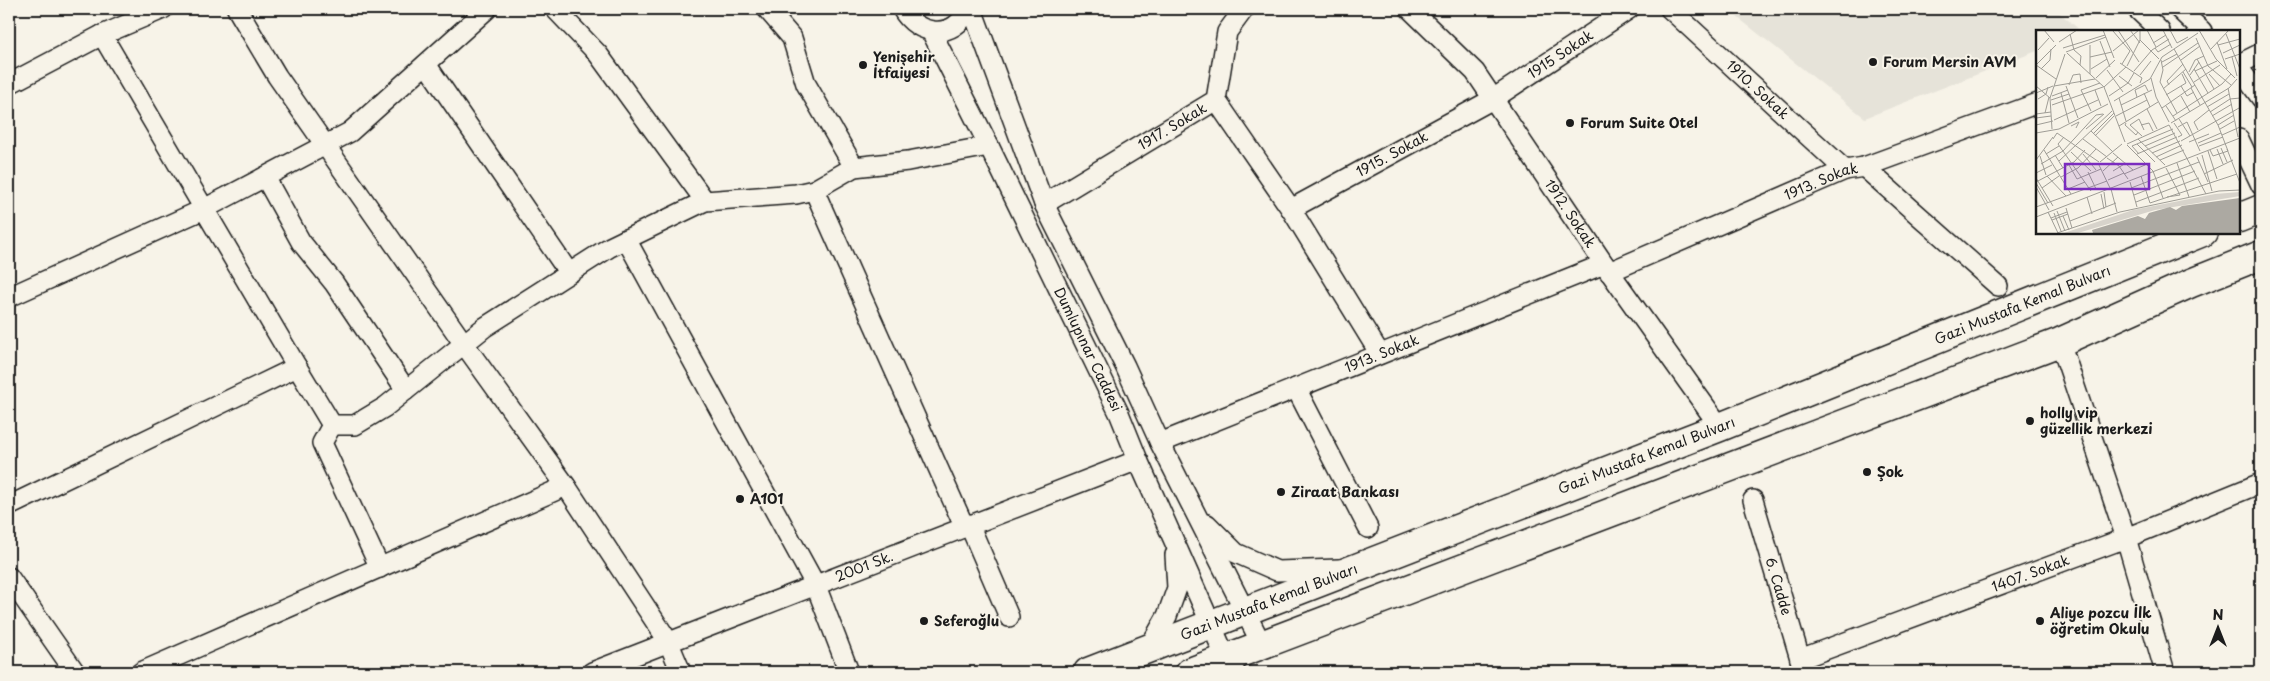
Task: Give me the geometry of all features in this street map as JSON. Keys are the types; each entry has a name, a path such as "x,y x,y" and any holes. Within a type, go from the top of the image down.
{"highway":[{"path":"2240,218 2261,209"},
{"name":"Gazi Mustafa Kemal Bulvarı","path":"1088,672 1720,427 2198,234"},
{"path":"1190,672 1230,665 1262,644 2060,342 2191,283 2261,256"}],"street":[{"path":"9,84 102,35 163,9"},
{"path":"237,9 278,76 464,344 566,486 668,642 681,672"},
{"path":"9,297 204,209 350,132 487,9"},
{"path":"555,9 598,54 705,201"},
{"path":"767,9 792,38 806,84 854,167"},
{"path":"902,9 913,24 930,31 951,28 960,22 968,9"},
{"name":"Dumlupınar Caddesi","path":"972,9 1044,204 1125,366 1160,443 1262,644"},
{"name":"1917. Sokak","path":"1044,204 1216,100 1227,32 1244,9"},
{"name":"1912. Sokak","path":"1410,9 1475,72 1607,268 1720,427"},
{"name":"1915 Sokak","path":"1493,99 1629,9"},
{"name":"1910. Sokak","path":"1670,9 1854,168 1998,286"},
{"path":"2136,9 2159,30"},
{"path":"2179,9 2201,30"},
{"name":"Dumlupınar Caddesi","path":"930,31 989,146 1119,413 1138,460 1230,665"},
{"path":"102,35 332,425"},
{"path":"2240,65 2261,53"},
{"path":"426,64 569,273"},
{"path":"2240,67 2261,98"},
{"name":"1915. Sokak","path":"1291,209 1493,99"},
{"path":"1216,100 1291,209 1380,354"},
{"name":"1913. Sokak","path":"1160,443 1380,354 1607,268 1854,168 2036,104"},
{"path":"2240,141 2261,185"},
{"path":"332,425 355,425 385,407 485,327 610,247 705,201 796,194 814,190 854,167 908,161 989,146"},
{"path":"265,177 300,242 334,283 406,390"},
{"path":"814,190 1009,617"},
{"path":"626,239 816,586 849,672"},
{"path":"2060,342 2126,538 2165,672"},
{"path":"9,506 297,367"},
{"path":"1296,388 1368,528"},
{"path":"332,425 322,444 380,568"},
{"name":"2001 Sk.","path":"592,672 1138,460"},
{"name":"1407. Sokak","path":"1802,665 2261,483"},
{"path":"141,672 566,486"},
{"name":"6. Cadde","path":"1753,500 1802,665"},
{"path":"1196,513 1236,552 1277,571 1358,568"},
{"path":"1148,648 1168,616 1177,588 1175,543"},
{"path":"9,577 75,672"}],"shaded area":[{"name":"Forum Mersin AVM","path":"1727,9 2055,9 2080,30 2036,30 2036,51 1865,118"}],"place":[{"name":"Forum Mersin AVM","path":"1873,62"},
{"name":"Yenişehir İtfaiyesi","path":"863,65"},
{"name":"Forum Suite Otel","path":"1570,123"},
{"name":"holly vip güzellik merkezi","path":"2030,421"},
{"name":"Şok","path":"1867,472"},
{"name":"Ziraat Bankası","path":"1281,492"},
{"name":"A101","path":"740,499"},
{"name":"Seferoğlu","path":"924,621"},
{"name":"Aliye pozcu İlk öğretim Okulu","path":"2040,621"}]}
